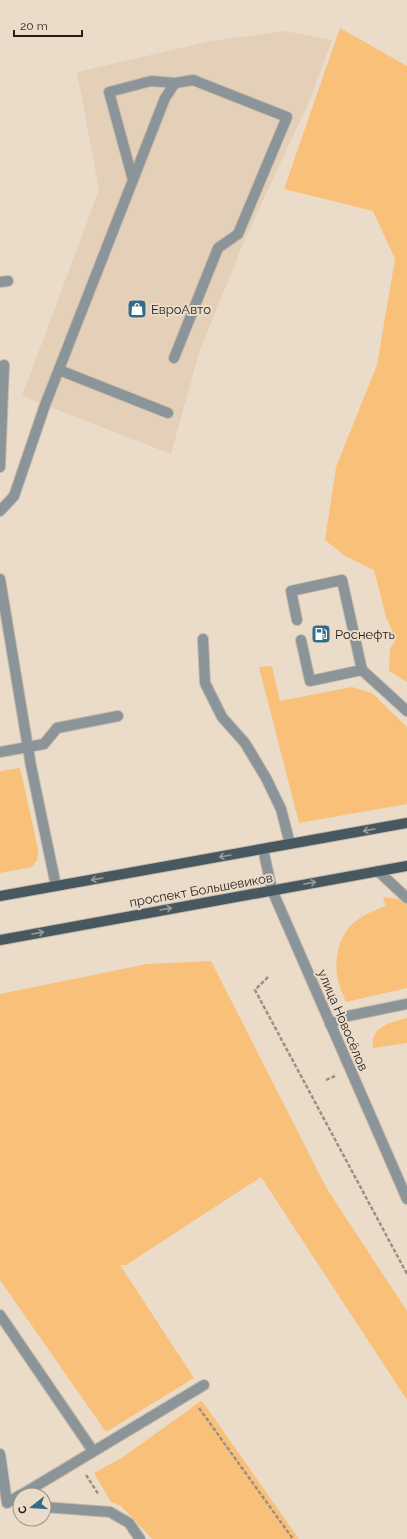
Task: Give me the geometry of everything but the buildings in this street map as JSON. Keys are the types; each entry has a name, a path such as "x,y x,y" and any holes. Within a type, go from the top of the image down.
{"main road":[{"path":"0,896 407,823"},
{"name":"проспект Большевиков","path":"0,940 407,866"}],"street":[{"path":"133,180 109,92 151,81 175,83 193,80 288,117 238,234 218,248 174,358"},
{"path":"0,511 14,496 45,405 165,98 175,83"},
{"path":"0,467 4,365"},
{"path":"59,370 168,413"},
{"path":"0,579 28,747 56,886"},
{"path":"297,620 291,591 342,580 362,670 407,711"},
{"path":"203,639 205,683 222,717 245,743 266,778 282,809 290,844"},
{"path":"301,640 310,681 362,670"},
{"path":"0,752 44,744 57,728 118,716"},
{"name":"улица Новосёлов","path":"263,849 272,890 407,1199"},
{"path":"378,871 407,898"},
{"path":"330,1024 348,1016 407,1004"},
{"path":"0,1315 94,1451"},
{"path":"33,1487 204,1385"},
{"path":"0,1454 3,1504 12,1499"},
{"path":"52,1507 110,1512 129,1523 140,1539"}],"path":[{"path":"268,977 255,990 407,1274"},
{"path":"189,1394 293,1539"},
{"path":"77,1461 110,1512"}],"shaded area":[{"path":"340,28 407,66 407,682 389,671 390,649 396,639 386,617 374,570 345,556 325,540 336,467 377,365 395,259 373,211 284,189"},
{"path":"285,31 332,40 309,102 245,239 199,353 171,454 22,396 99,190 77,72 211,41"},
{"path":"272,666 280,701 352,687 372,693 407,727 407,804 299,823 259,667"},
{"path":"20,768 38,849 37,860 32,867 0,873 0,771"},
{"path":"383,897 399,899 407,905 407,988 346,1002 339,985 337,975 336,966 338,949 345,934 356,921 368,913 386,906"},
{"path":"211,961 327,1189 407,1311 407,1400 261,1177 126,1265 120,1265 194,1378 106,1432 0,1280 0,994 147,964"},
{"path":"407,1018 407,1043 373,1048 374,1035 378,1030 394,1021"},
{"path":"201,1401 299,1539 152,1539 121,1506 111,1502 94,1473 123,1457"}],"place":[{"name":"ЕвроАвто","path":"137,309"},
{"name":"Роснефть","path":"321,634"}]}
